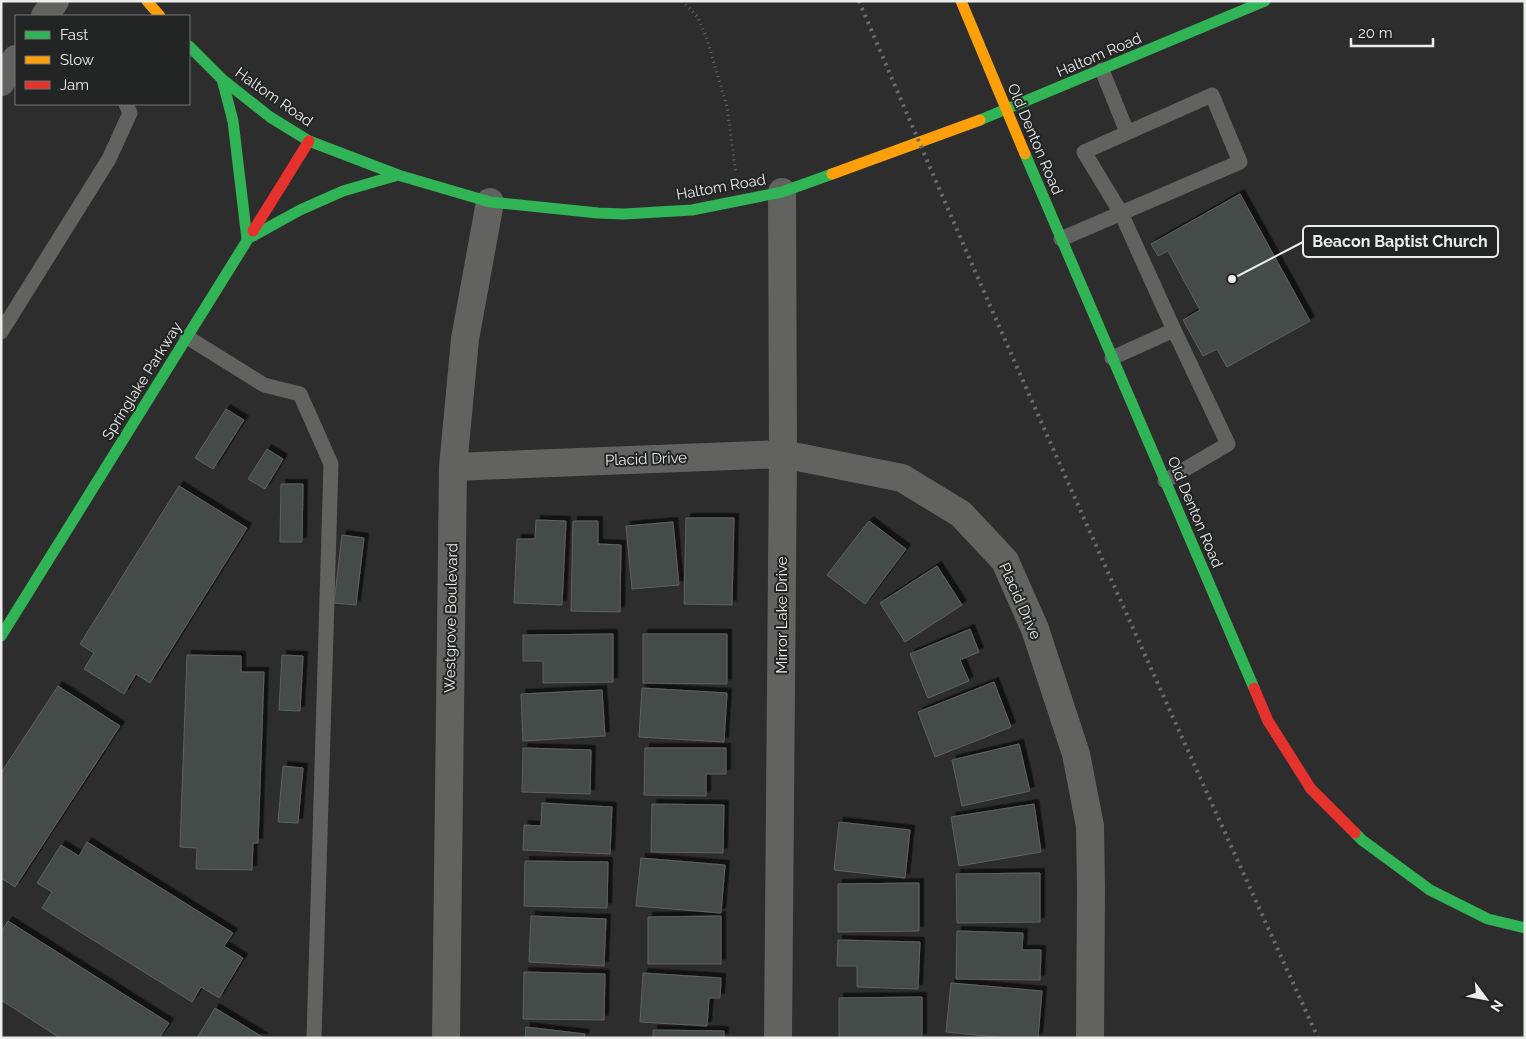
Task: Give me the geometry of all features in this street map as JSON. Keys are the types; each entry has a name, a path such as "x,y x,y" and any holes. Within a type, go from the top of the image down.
{"street":[{"path":"46,15 55,1"},
{"path":"147,1 159,15"},
{"name":"Old Denton Road","path":"961,1 1268,721 1311,789 1362,840 1430,890 1488,919 1525,928"},
{"name":"Haltom Road","path":"190,47 222,79 270,117 309,141 398,175 490,202 624,214 692,210 782,192 1006,110 1102,70 1226,9 1265,1"},
{"path":"1,82 15,61"},
{"path":"222,79 234,129 248,239 300,210 343,191 398,175"},
{"name":"Springlake Parkway","path":"3,630 309,141"},
{"name":"Mirror Lake Drive","path":"778,1038 783,454 782,192"},
{"name":"Westgrove Boulevard","path":"446,1038 453,467 466,339 490,202"},
{"name":"Placid Drive","path":"453,467 783,454 902,478 961,514 1005,561 1035,629 1076,754 1090,826 1090,1038"}],"lane":[{"path":"1102,70 1126,132"},
{"path":"1061,238 1121,214 1240,162 1212,96 1084,152 1121,214 1228,444 1165,481"},
{"path":"1,332 109,159 130,114 126,105"},
{"path":"1112,358 1174,330"},
{"path":"187,337 264,385 300,394 331,464 314,1038"}],"path":[{"path":"682,1 697,16 716,67 727,107 740,200"}],"building":[{"path":"1240,194 1310,321 1227,367 1217,349 1203,356 1183,320 1200,310 1168,251 1158,256 1151,244"},
{"path":"226,409 244,420 213,469 195,458"},
{"path":"267,449 283,459 265,489 248,479"},
{"path":"281,484 303,484 302,542 280,542"},
{"path":"179,486 247,528 150,683 136,674 124,694 84,669 94,653 80,644"},
{"path":"686,518 734,518 732,605 684,604"},
{"path":"536,520 566,521 562,605 514,603 517,539 535,539"},
{"path":"573,521 598,521 598,544 621,545 620,612 571,611"},
{"path":"869,521 906,549 865,604 827,575"},
{"path":"673,522 679,585 632,589 626,526"},
{"path":"342,535 364,538 356,605 334,603"},
{"path":"937,566 962,605 905,642 880,603"},
{"path":"970,629 979,652 960,660 969,681 928,698 910,654"},
{"path":"613,634 613,682 543,683 543,661 523,661 523,635"},
{"path":"643,634 727,634 727,684 643,683"},
{"path":"187,655 241,656 241,672 264,672 258,843 253,843 252,870 196,869 197,848 180,847"},
{"path":"282,655 303,656 300,711 279,710"},
{"path":"994,682 1011,727 935,757 918,712"},
{"path":"58,686 120,726 15,887 1,878 1,773"},
{"path":"642,688 727,693 724,742 639,737"},
{"path":"602,690 605,736 523,741 521,694"},
{"path":"1019,744 1030,791 962,806 952,760"},
{"path":"523,748 591,750 590,794 522,792"},
{"path":"645,748 726,748 726,774 706,774 706,796 644,795"},
{"path":"283,766 303,768 298,823 278,822"},
{"path":"542,803 612,807 610,854 523,850 524,825 541,826"},
{"path":"652,804 724,805 723,853 651,852"},
{"path":"1034,804 1041,852 959,866 951,817"},
{"path":"839,822 910,830 905,878 834,870"},
{"path":"87,842 233,933 224,946 243,958 219,998 201,987 192,1002 42,908 52,892 37,883 61,845 79,856"},
{"path":"641,858 725,865 721,913 636,906"},
{"path":"525,861 608,862 607,908 524,906"},
{"path":"1040,873 1040,922 957,923 956,874"},
{"path":"919,883 919,931 838,932 838,884"},
{"path":"531,916 606,919 604,966 529,962"},
{"path":"721,916 721,964 648,964 648,917"},
{"path":"8,921 169,1023 159,1038 60,1038 1,1000 1,932"},
{"path":"957,931 1023,933 1022,950 1041,950 1040,980 956,979"},
{"path":"838,940 920,942 918,989 857,987 857,966 837,966"},
{"path":"524,972 605,974 604,1020 523,1019"},
{"path":"643,973 721,978 720,998 709,998 707,1026 640,1022"},
{"path":"951,983 1042,991 1038,1038 1007,1038 946,1032"},
{"path":"922,997 922,1038 839,1038 839,998"},
{"path":"215,1008 264,1038 197,1038"},
{"path":"526,1027 585,1034 584,1038 525,1038"},
{"path":"653,1030 724,1031 724,1038 653,1038"}],"railway":[{"path":"859,1 1028,391 1318,1038"}],"traffic: fast":[{"path":"980,120 1265,1"},
{"path":"190,47 222,79 270,117 309,141 398,175 490,202 598,213 624,214 692,210 782,192 832,174"},
{"path":"222,79 233,121 247,239"},
{"path":"1025,154 1254,688"},
{"path":"251,237 300,210 343,191 398,175"},
{"path":"1,636 253,231"},
{"path":"1355,833 1430,890 1488,919 1525,928"}],"traffic: slow":[{"path":"147,1 159,15"},
{"path":"961,1 1025,154"},
{"path":"832,174 980,120"}],"traffic: jam":[{"path":"253,231 309,141"},
{"path":"1254,688 1268,721 1311,789 1355,833"}],"place":[{"name":"Beacon Baptist Church","path":"1232,279"}]}
